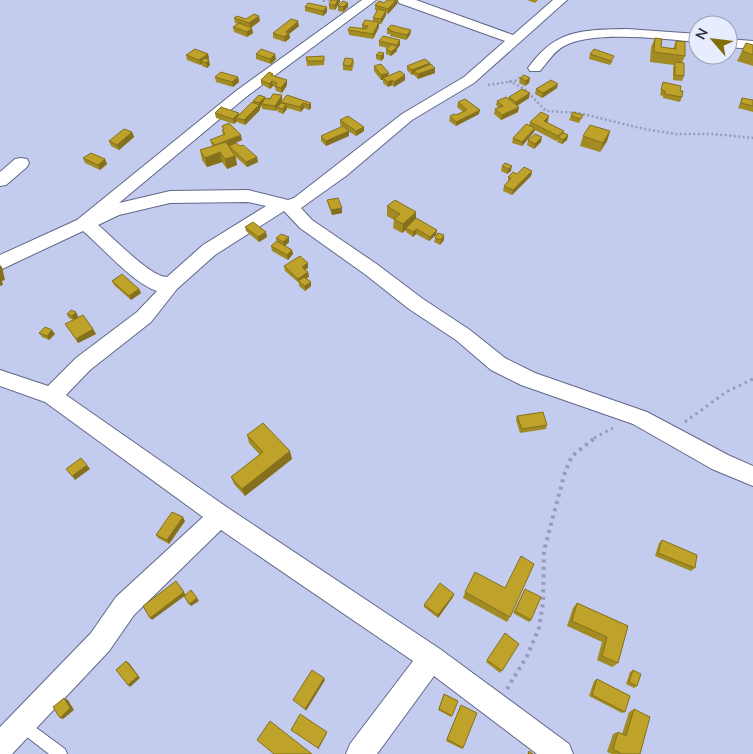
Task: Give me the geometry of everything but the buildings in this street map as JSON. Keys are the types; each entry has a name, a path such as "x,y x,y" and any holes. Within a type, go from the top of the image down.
{"street":[{"path":"84,223 240,94 370,0"},
{"path":"404,0 514,40"},
{"path":"52,396 86,361 136,325 150,312 161,300 171,284 209,250 284,206 300,202 407,117 468,80 561,0"},
{"path":"535,68 548,52 558,44 582,35 651,34 688,37"},
{"path":"738,44 753,46"},
{"path":"0,182 22,163"},
{"path":"0,263 114,210 170,197 248,196 284,206 312,229 372,270 416,304 463,335 498,364 528,379 645,421 720,462 753,476"},
{"path":"84,223 110,244 127,262 157,284 171,284"},
{"path":"0,378 52,396 220,516 431,658 495,704 559,754"},
{"path":"0,747 100,642 125,606 220,516"},
{"path":"360,754 431,658"}],"lane":[{"path":"23,725 60,754"}],"path":[{"path":"323,2 331,0"},
{"path":"468,80 490,85 526,76 535,68"},
{"path":"509,81 525,90 546,111 578,113 644,129 676,134 714,134 737,138 753,138"},
{"path":"495,704 518,674 541,622 544,590 543,552 550,521 571,456 605,431 645,421 679,427 703,407 742,382 753,379"}]}
